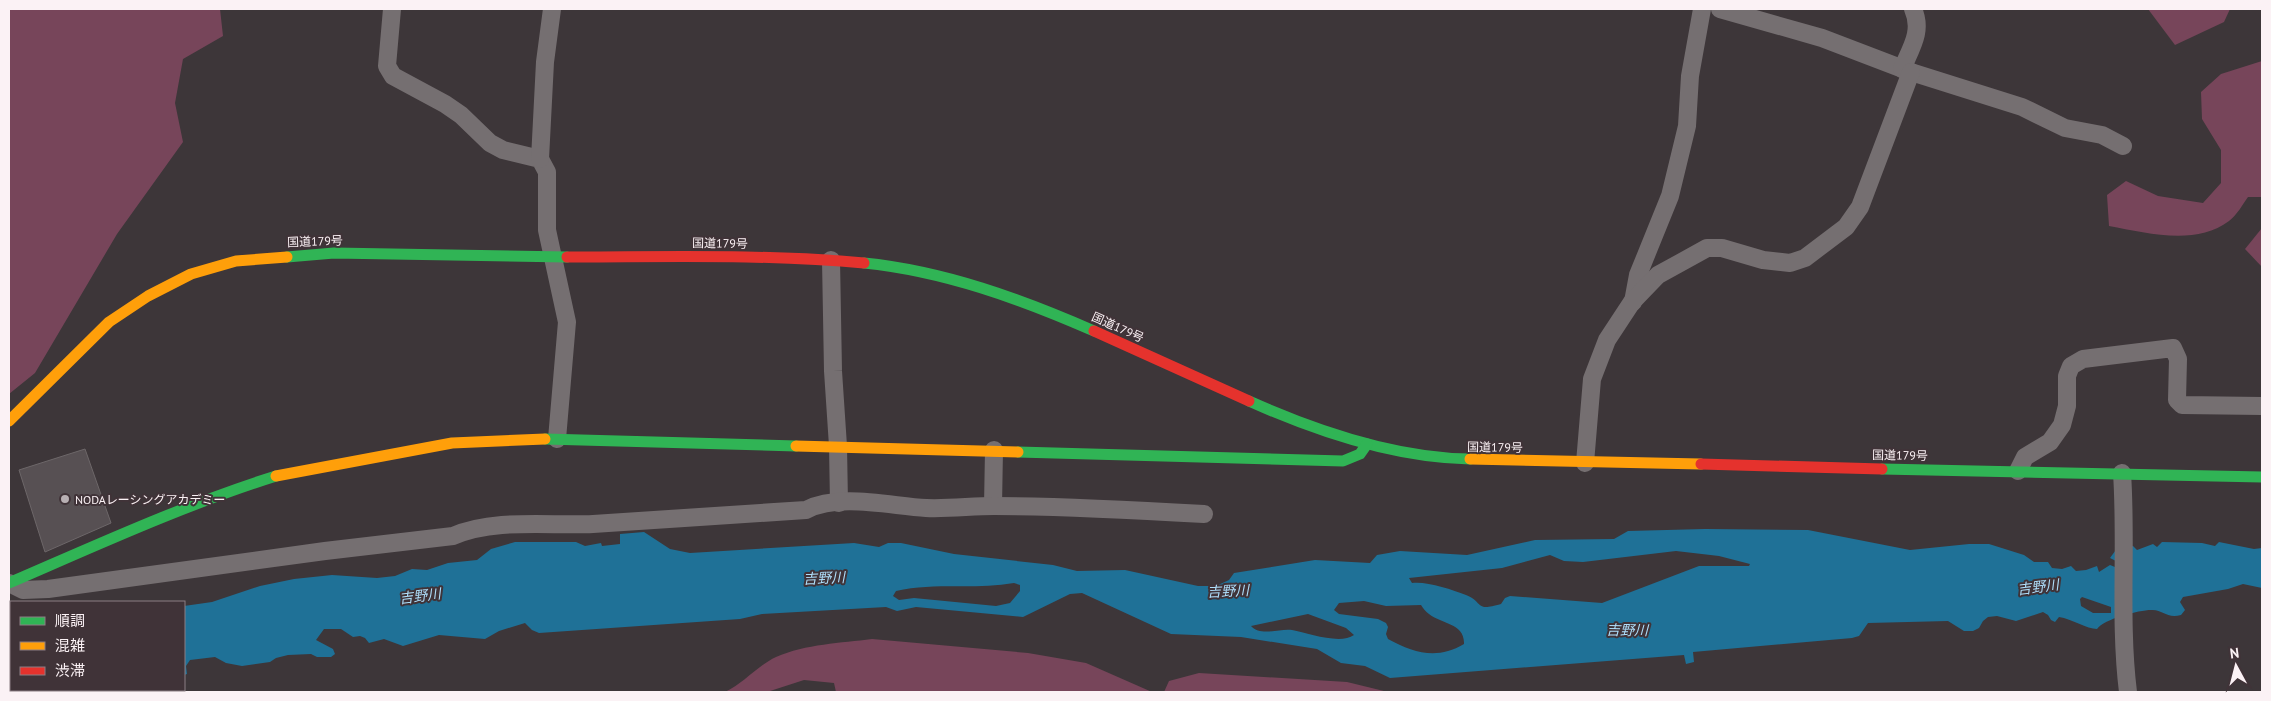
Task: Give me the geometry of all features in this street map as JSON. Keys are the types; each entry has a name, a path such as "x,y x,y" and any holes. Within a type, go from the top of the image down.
{"main road":[{"name":"国道179号","path":"9,421 109,322 148,296 191,274 236,261 334,253 552,257 728,257 832,260 883,265 986,289 1077,324 1255,404 1367,444 1407,454 1456,460 2262,476"},
{"path":"9,583 146,523 231,490 287,472 452,443 557,439 1343,461 1360,454 1367,444"}],"street":[{"path":"392,9 387,66 393,76 445,104 461,115 490,143 503,150 540,159"},
{"path":"552,9 546,62 540,159 547,172 548,230 552,257 560,281 567,322 557,439"},
{"path":"1632,302 1638,275 1670,196 1687,126 1690,76 1702,9"},
{"path":"1720,9 1822,38 1907,71 2022,107 2065,128 2102,135 2123,146"},
{"path":"1585,463 1592,379 1607,340 1632,302 1658,275 1707,248 1722,248 1763,260 1790,263 1805,258 1846,227 1860,207 1907,71 1918,20 1912,9"},
{"path":"832,260 833,371 838,446 839,503"},
{"path":"2018,471 2025,457 2050,442 2062,425 2067,406 2067,376 2071,366 2083,359 2174,348 2178,359 2177,400 2182,405 2262,406"},
{"path":"993,506 994,450"},
{"path":"2122,473 2125,523 2124,665 2128,692"},
{"path":"9,583 23,590 48,590 325,551 454,536 469,529 490,526 592,524 796,511 806,510 815,505 839,503 884,503 926,508 993,506 1102,508 1204,514"}],"shaded area":[{"path":"9,9 220,9 223,36 183,59 175,103 183,142 117,234 35,373 9,394"},
{"path":"2148,9 2230,9 2224,22 2175,45"},
{"path":"2262,61 2262,197 2248,197 2229,221 2216,229 2202,233 2171,236 2109,226 2107,195 2126,181 2158,196 2203,203 2221,183 2221,150 2202,119 2201,92 2221,74"},
{"path":"2262,228 2262,267 2245,249"},
{"path":"872,639 1028,653 1086,663 1152,692 836,692 834,683 804,680 767,692 725,692 732,689 769,661 787,653 799,649"},
{"path":"1199,673 1347,682 1388,692 1164,692 1169,681"}],"water":[{"name":"吉野川","path":"1705,529 1808,530 1910,550 1969,544 1989,544 2024,555 2034,562 2048,562 2052,568 2062,569 2071,566 2076,571 2097,566 2099,572 2110,565 2115,567 2116,561 2110,558 2118,547 2133,546 2137,550 2153,544 2157,547 2162,542 2202,543 2215,546 2219,542 2254,549 2262,548 2262,588 2243,584 2228,589 2183,597 2180,602 2185,610 2181,615 2172,616 2155,610 2146,610 2114,619 2097,629 2059,617 2055,622 2043,612 2016,621 1997,616 1988,617 1979,628 1973,631 1964,631 1948,621 1868,623 1859,636 1852,638 1693,652 1694,662 1686,664 1684,655 1390,678 1365,666 1341,663 1317,649 1241,637 1171,634 1082,593 1070,594 1023,617 916,607 897,611 886,607 762,614 740,619 539,633 532,630 525,623 499,631 485,639 439,635 403,646 384,639 369,643 365,638 360,636 353,637 341,629 324,629 316,640 333,649 335,654 331,657 317,657 311,654 288,655 276,658 270,662 242,666 226,663 215,657 190,660 186,666 187,674 185,675 185,606 212,602 260,586 294,579 332,575 377,578 395,576 412,569 427,570 448,563 477,560 491,549 515,542 576,542 585,546 601,543 602,546 620,544 620,534 644,532 670,549 690,553 854,543 879,547 888,543 901,543 954,554 1053,565 1077,571 1125,570 1198,586 1216,586 1229,580 1234,573 1315,560 1370,563 1377,555 1400,551 1467,555 1535,540 1614,539 1628,531","holes":["1676,551 1719,556 1750,564 1749,566 1699,566 1602,603 1510,596 1505,598 1501,604 1483,607 1466,595 1431,584 1412,583 1409,578 1502,568 1550,555 1564,561 1583,562","1014,583 1020,585 1020,591 1010,603 996,606 914,598 899,600 893,596 896,591 911,588 985,586","2082,597 2111,607 2111,613 2093,613 2081,606 2080,599","1364,601 1386,606 1421,605 1434,617 1457,628 1461,632 1464,644 1444,652 1426,653 1416,651 1388,639 1386,634 1388,627 1386,623 1378,619 1339,614 1334,610 1339,603","1308,614 1346,628 1354,635 1348,638 1332,639 1292,630 1265,632 1251,626"]},
{"path":"9,627 10,691 82,692 9,692"}],"building":[{"name":"NODAレーシングアカデミー","path":"85,449 111,523 45,552 19,470"}],"traffic: fast":[{"path":"287,257 334,253 567,257"},
{"path":"864,263 923,272 982,288 1039,308 1094,331"},
{"path":"1249,401 1302,423 1357,441 1414,454 1470,459"},
{"path":"545,439 796,446"},
{"path":"1018,452 1343,461 1360,454 1367,444"},
{"path":"1882,469 2262,477"},
{"path":"9,583 174,513 276,476"}],"traffic: slow":[{"path":"9,421 109,322 148,296 191,274 236,261 287,257"},
{"path":"276,476 452,443 545,439"},
{"path":"796,446 1018,452"},
{"path":"1470,459 1701,464"}],"traffic: jam":[{"path":"567,257 753,257 864,263"},
{"path":"1094,331 1249,401"},
{"path":"1701,464 1882,469"}],"place":[{"name":"NODAレーシングアカデミー","path":"65,499"}]}
